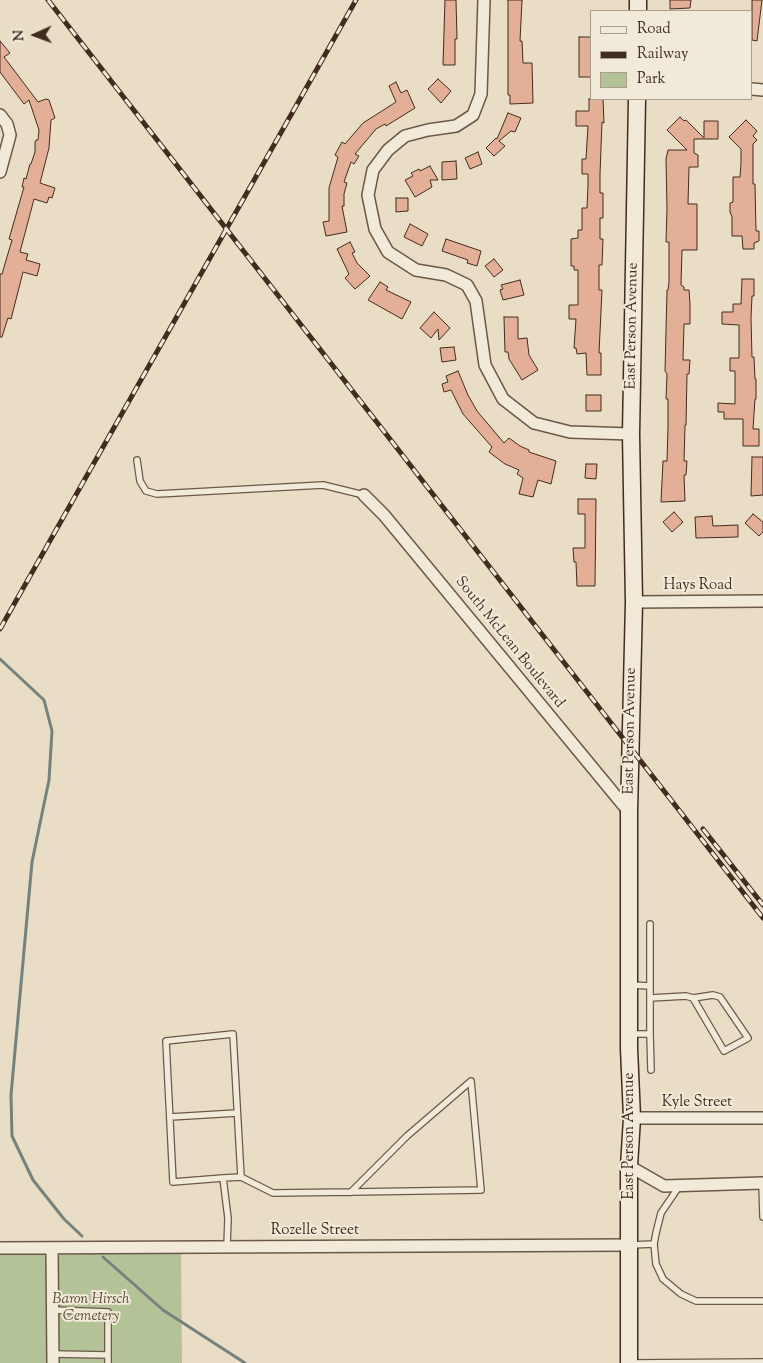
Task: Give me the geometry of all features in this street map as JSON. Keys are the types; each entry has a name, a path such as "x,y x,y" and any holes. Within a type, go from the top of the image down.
{"main road":[{"name":"East Person Avenue","path":"629,1363 629,1166 632,1118 629,1034 629,812 634,602 631,434 637,100"}],"street":[{"path":"484,0 481,94 473,115 456,126 405,136 388,150 373,170 368,195 375,229 388,252 416,270 446,276 467,285 476,301 485,365 503,398 534,423 570,432 631,434"},
{"path":"0,115 7,124 10,135 0,172"},
{"name":"South McLean Boulevard","path":"364,495 384,515 629,812"},
{"name":"Hays Road","path":"634,602 763,601"},
{"name":"Kyle Street","path":"632,1118 763,1118"},
{"path":"629,1166 664,1186 763,1183"},
{"name":"Rozelle Street","path":"0,1248 630,1245"},
{"path":"52,1248 53,1359"}],"lane":[{"path":"137,460 140,481 146,490 157,494 323,485 364,495"},
{"path":"650,924 651,1070"},
{"path":"629,984 650,986"},
{"path":"650,998 686,996 693,998 713,995 720,997 748,1038 724,1051 693,998"},
{"path":"241,1177 233,1034 166,1040 173,1182 241,1177 273,1192 350,1192 481,1190 471,1081 407,1136 350,1192"},
{"path":"629,1034 650,1034"},
{"path":"170,1117 237,1112"},
{"path":"223,1178 228,1218 227,1247"},
{"path":"763,1183 763,1217"},
{"path":"680,1185 661,1213 654,1244 656,1264 663,1279 681,1294 696,1301 763,1301"},
{"path":"630,1245 654,1244"},
{"path":"53,1310 108,1312 108,1363"},
{"path":"53,1359 108,1355"},
{"path":"629,1363 763,1362"}],"green space":[{"name":"Baron Hirsch Cemetery","path":"181,1253 182,1363 0,1363 0,1255"}],"building":[{"path":"445,0 456,0 457,39 455,39 455,65 443,65"},
{"path":"508,0 522,0 520,41 522,41 523,63 532,63 533,103 510,104 510,95 508,95"},
{"path":"670,0 691,0 690,8 670,9"},
{"path":"752,0 762,0 757,41 753,40"},
{"path":"579,37 590,37 590,77 579,77"},
{"path":"0,41 10,53 4,57 38,102 46,99 49,100 55,118 51,120 49,148 40,183 55,188 52,198 49,197 47,203 34,199 20,252 28,254 26,260 40,264 37,276 23,272 11,319 8,318 2,337 0,337 0,274 2,274 12,240 9,239 24,187 22,187 24,178 26,179 35,152 35,142 38,140 39,130 29,100 24,104 0,72"},
{"path":"438,79 451,91 441,103 428,89"},
{"path":"396,82 401,93 407,90 415,108 386,126 385,124 376,129 355,154 359,156 354,164 351,162 344,182 347,183 344,194 344,206 342,206 347,232 326,236 323,222 329,221 329,188 338,157 335,155 342,142 345,144 363,123 396,102 389,86"},
{"path":"589,99 603,100 604,123 602,122 600,174 600,193 603,193 603,218 600,218 600,239 603,239 602,265 599,265 599,290 602,290 599,353 601,353 601,375 587,375 586,353 577,354 576,348 574,348 576,319 569,319 569,305 578,305 578,270 574,270 574,266 571,266 571,239 578,238 578,230 582,230 582,208 587,208 588,186 588,174 582,174 582,159 586,159 588,126 576,126 576,111 589,111"},
{"path":"508,113 521,118 515,132 511,131 499,141 505,146 494,156 486,148 497,139"},
{"path":"680,117 684,121 686,120 704,138 704,121 718,121 718,139 694,139 694,153 698,155 698,167 689,167 688,204 697,204 697,250 682,250 681,285 684,287 684,290 689,290 690,304 690,324 684,324 683,360 690,360 689,374 687,374 685,425 684,461 687,461 686,475 684,475 685,501 661,502 663,461 667,461 668,427 667,374 665,371 667,290 669,282 669,242 666,242 666,159 668,150 687,150 667,130"},
{"path":"746,120 757,131 753,136 757,140 753,144 753,184 755,184 756,231 759,231 759,241 754,243 754,249 743,249 742,236 732,236 732,217 730,212 730,203 733,202 733,177 740,177 741,149 729,137"},
{"path":"478,152 482,164 470,169 465,158"},
{"path":"456,161 457,179 442,180 442,162"},
{"path":"430,166 438,180 430,180 432,187 415,197 405,180 413,176 411,173"},
{"path":"396,198 408,198 408,211 396,212"},
{"path":"410,224 428,234 422,246 404,237"},
{"path":"446,239 481,251 477,266 467,263 468,260 442,251"},
{"path":"350,242 355,252 352,253 357,263 370,276 355,289 345,278 349,274 337,249"},
{"path":"494,259 503,270 494,277 485,266"},
{"path":"742,279 754,279 751,318 756,399 753,429 759,429 759,446 743,446 743,419 724,419 724,412 718,412 718,403 735,404 735,371 730,371 730,358 739,358 739,325 722,324 722,312 733,312 733,304 741,304"},
{"path":"520,280 524,295 503,300 500,290 503,289 501,285"},
{"path":"380,282 388,287 386,290 411,302 402,319 368,300"},
{"path":"434,312 450,328 439,340 438,329 431,338 420,328"},
{"path":"504,317 518,317 518,339 527,338 529,355 538,370 522,380 509,359 508,352 505,352"},
{"path":"454,347 456,360 442,362 440,348"},
{"path":"458,371 477,411 504,443 509,438 529,450 529,452 556,461 551,484 538,480 533,497 519,494 523,478 517,474 519,470 505,464 489,452 492,447 463,414 451,390 444,392 442,384 448,382 446,376"},
{"path":"586,395 601,395 601,411 586,411"},
{"path":"752,457 763,457 763,495 751,496"},
{"path":"586,464 597,464 596,479 585,478"},
{"path":"578,499 596,499 595,586 577,586 576,562 574,562 573,548 585,548 585,514 578,514"},
{"path":"674,512 683,522 672,532 663,522"},
{"path":"753,514 763,522 763,532 759,536 745,523"},
{"path":"712,516 713,526 738,525 738,537 696,538 695,517"}],"waterway":[{"path":"0,659 44,700 52,731 49,780 32,862 11,1095 12,1136 33,1180 64,1219 82,1236"},
{"path":"103,1257 163,1310 245,1363"}],"railway":[{"path":"48,0 763,918"},
{"path":"0,629 356,0"},
{"path":"703,829 763,905"}]}
